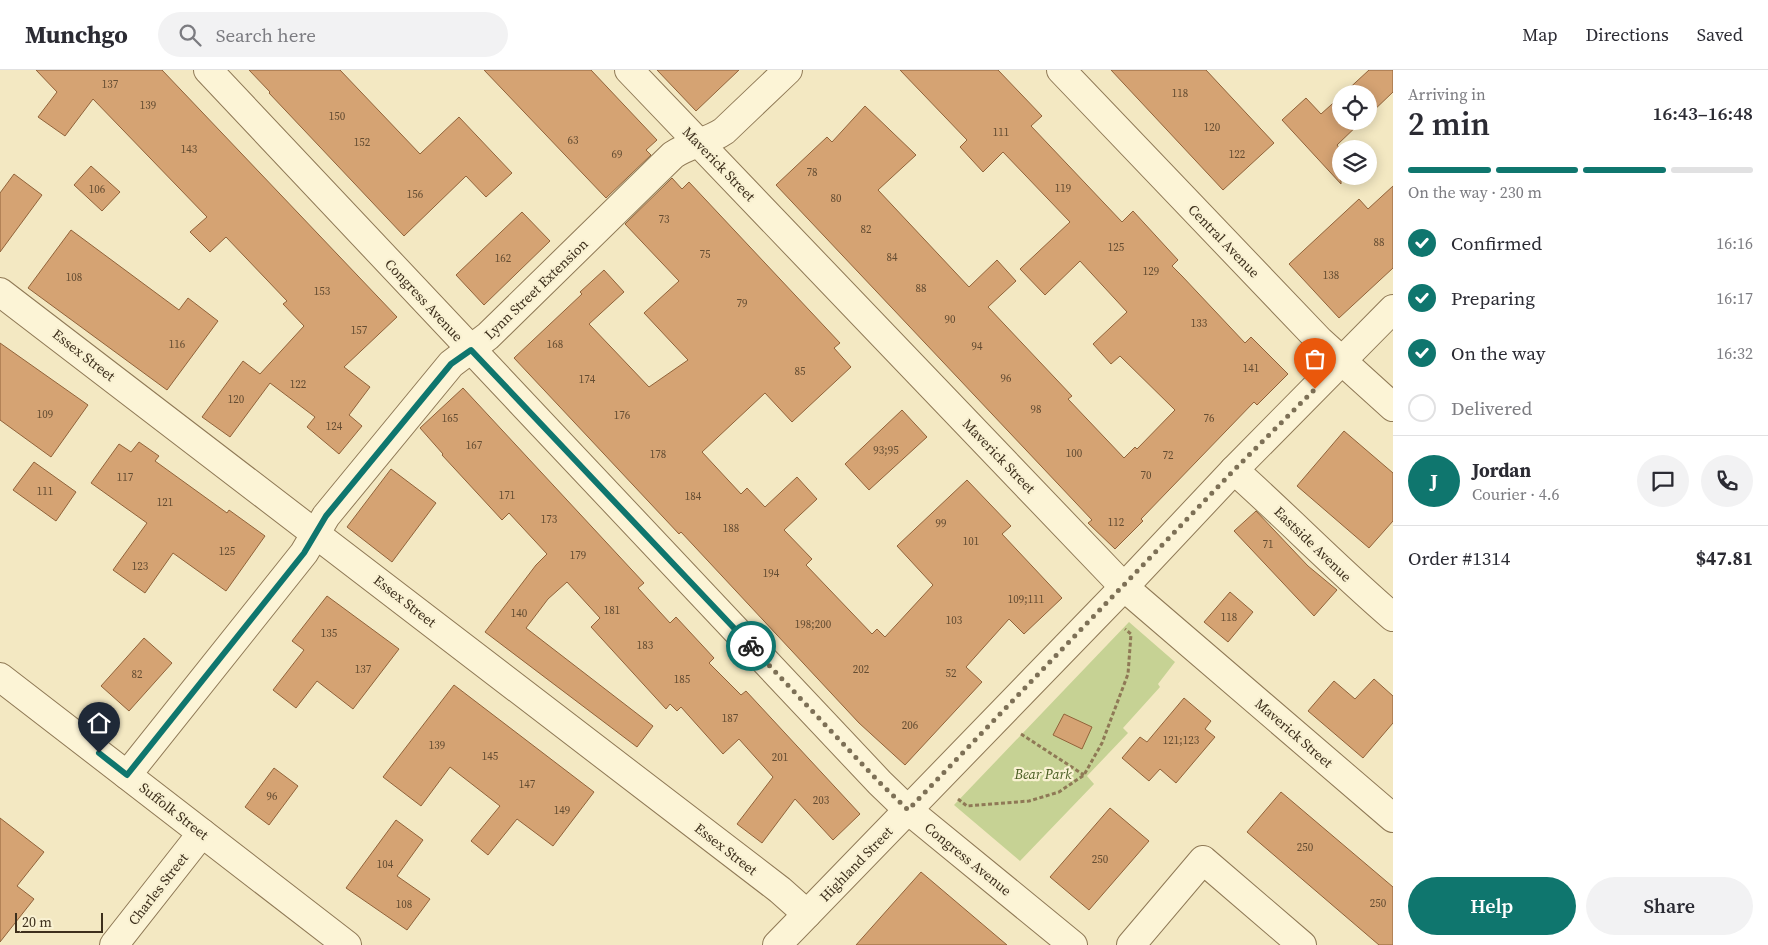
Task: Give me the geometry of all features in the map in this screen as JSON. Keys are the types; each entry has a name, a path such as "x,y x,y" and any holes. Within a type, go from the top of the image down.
{"street":[{"name":"Congress Avenue","path":"208,70 880,783 908,810 1073,945"},
{"name":"Maverick Street","path":"629,70 1124,587 1393,818"},
{"name":"Lynn Street Extension","path":"127,775 304,553 326,516 460,356 471,350 488,336 672,154 716,137 788,70"},
{"name":"Central Avenue","path":"1061,70 1342,362 1393,407"},
{"name":"Essex Street","path":"0,292 780,890 807,914"},
{"name":"Highland Street","path":"777,945 1124,587 1234,470 1393,309"},
{"name":"Eastside Avenue","path":"1234,470 1274,505 1339,570 1393,617"},
{"name":"Suffolk Street","path":"0,677 347,945"},
{"name":"Charles Street","path":"114,945 202,833"},
{"path":"1131,945 1203,860 1302,945"}],"path":[{"path":"956,796 967,806 1029,801 1059,792 1084,775 1102,743 1128,674 1130,634 1120,624"},
{"path":"1018,732 1084,775"}],"green space":[{"name":"Bear Park","path":"1129,622 1175,662 1158,684 1160,687 1123,728 1128,733 1087,776 1094,784 1020,861 954,805"}],"building":[{"path":"36,70 162,70 397,317 344,367 370,387 349,415 362,426 339,454 307,427 315,417 270,383 230,437 202,417 243,361 260,374 304,326 283,304 287,301 226,237 210,252 190,232 207,217 93,99 65,136 38,117 57,92"},
{"path":"249,70 340,70 420,154 459,117 512,173 486,197 466,176 404,236"},
{"path":"484,70 591,70 657,140 646,150 651,155 606,198"},
{"path":"657,70 739,70 696,111"},
{"path":"900,70 998,70 1042,116 1031,126 1122,222 1133,211 1178,260 1172,266 1245,343 1251,337 1288,374 1257,405 1254,402 1141,519 1143,521 1115,549 1088,523 1092,520 776,185 827,137 832,142 865,106 916,155 878,190 969,287 997,260 1016,281 988,307 1072,396 1068,399 1124,458 1135,447 1137,449 1175,410 1120,356 1111,364 1093,344 1127,312 1080,261 1045,295 1020,269 1070,222 1003,152 983,172 960,147 967,140"},
{"path":"1111,70 1206,70 1274,143 1223,190"},
{"path":"1369,70 1393,70 1393,92 1377,107 1377,85 1353,85"},
{"path":"1306,98 1321,114 1332,104 1332,130 1353,130 1342,140 1332,140 1332,174 1282,120"},
{"path":"91,166 120,192 102,211 74,185"},
{"path":"14,174 42,195 0,252 0,193"},
{"path":"672,178 682,189 689,182 840,343 834,348 851,367 792,422 765,393 702,452 741,494 747,488 765,507 797,477 817,499 784,530 812,559 806,565 872,634 877,629 885,637 933,585 897,546 967,480 1011,526 1002,534 1062,598 1024,634 1009,619 966,667 982,682 905,765 859,723 681,532 679,534 514,358 582,294 580,292 604,270 624,292 589,324 649,387 688,360 644,313 679,281 625,224"},
{"path":"1393,186 1393,268 1339,318 1289,264 1359,199 1368,209"},
{"path":"522,212 550,241 484,305 456,275"},
{"path":"71,230 179,310 188,298 218,321 167,390 28,288"},
{"path":"0,343 88,405 51,457 0,420"},
{"path":"463,388 644,583 638,588 670,623 676,617 714,658 709,663 741,695 746,691 860,814 833,840 795,799 762,843 737,824 773,777 739,739 723,754 681,707 677,711 670,704 666,709 591,627 600,618 567,582 548,599 526,628 653,726 637,747 485,632 536,565 547,554 509,513 502,520 442,455 420,428"},
{"path":"902,410 927,437 869,490 845,464"},
{"path":"1344,431 1393,473 1393,521 1369,548 1297,486"},
{"path":"139,442 159,456 155,461 227,513 229,510 265,536 226,591 173,553 145,593 113,570 147,523 91,483 119,444 131,452"},
{"path":"34,462 76,492 56,521 13,490"},
{"path":"391,469 436,503 392,562 347,527"},
{"path":"1256,511 1308,566 1337,590 1314,616 1234,531"},
{"path":"1230,592 1253,612 1228,642 1204,622"},
{"path":"327,596 399,649 353,709 317,681 296,708 273,690 304,650 292,641"},
{"path":"144,638 172,663 129,711 101,686"},
{"path":"1374,679 1393,696 1393,723 1363,758 1308,711 1334,681 1355,699"},
{"path":"454,685 594,792 553,846 517,819 488,855 471,841 500,806 450,767 421,806 383,777"},
{"path":"1184,698 1211,721 1205,729 1215,737 1176,783 1160,769 1149,781 1122,758 1140,737 1147,742"},
{"path":"1064,714 1092,727 1082,749 1053,735"},
{"path":"274,768 298,786 269,825 245,807"},
{"path":"1281,792 1393,887 1393,945 1379,945 1247,832"},
{"path":"1110,808 1149,841 1089,910 1050,877"},
{"path":"0,818 44,852 17,886 34,899 0,942"},
{"path":"396,820 423,840 397,876 430,899 407,930 346,888"},
{"path":"921,872 1007,945 856,945"}],"way so far":[{"path":"751,646 880,783 908,810 1234,470 1315,389"}],"route":[{"path":"99,753 127,775 304,553 326,516 451,364 471,350 751,646"}]}
